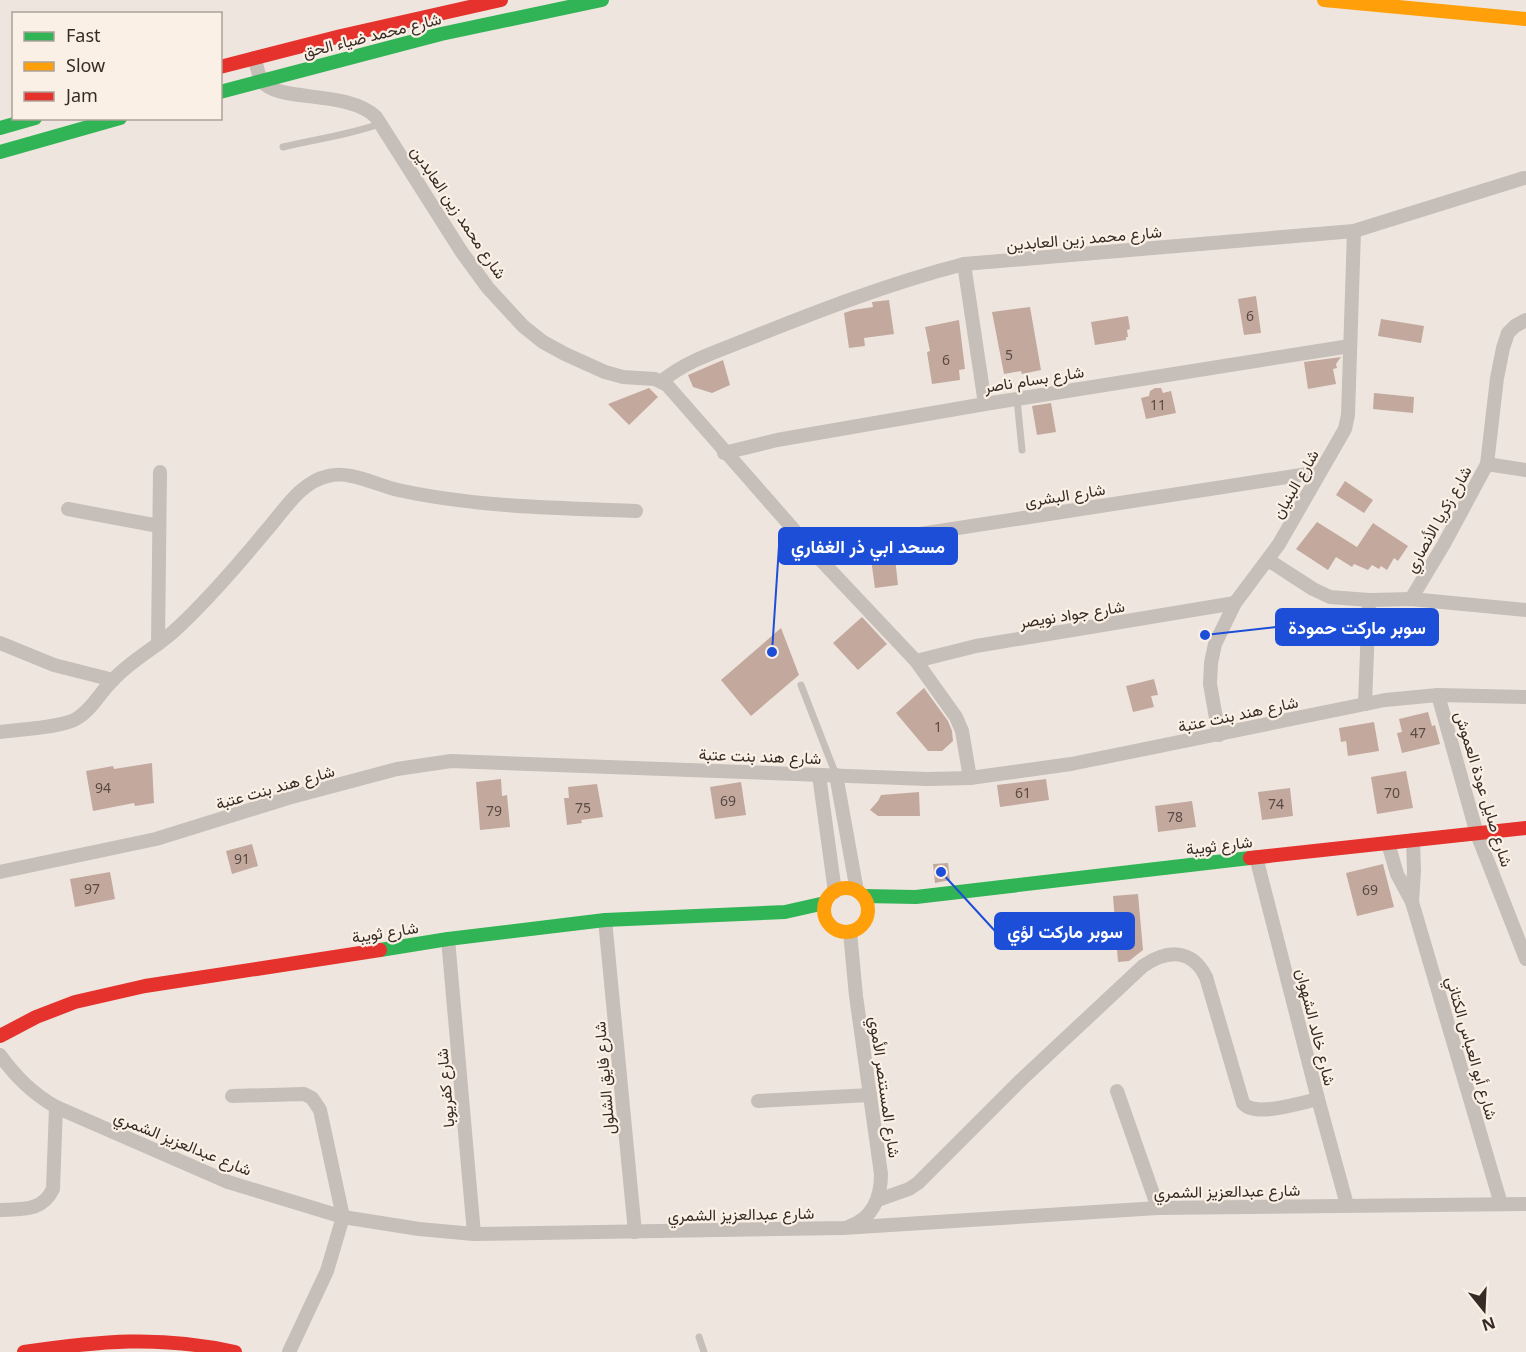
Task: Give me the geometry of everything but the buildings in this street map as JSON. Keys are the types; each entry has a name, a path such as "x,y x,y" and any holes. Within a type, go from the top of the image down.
{"street":[{"name":"شارع محمد ضياء الحق","path":"222,66 501,0"},
{"name":"شارع محمد ضياء الحق","path":"222,91 441,34 602,0"},
{"path":"1324,0 1526,19"},
{"path":"254,58 262,81"},
{"name":"شارع محمد زين العابدين","path":"262,81 279,91 354,103 370,111 382,123 461,251 488,288 523,326 557,350 605,372 623,377 662,381 696,360 806,316 924,274 964,264 1354,231 1524,178"},
{"path":"0,128 27,120"},
{"path":"0,152 113,120"},
{"name":"شارع البنيان","path":"1219,735 1210,684 1215,644 1235,603 1268,560 1340,440 1347,422 1354,231"},
{"path":"964,264 985,404"},
{"name":"شارع زكريا الأنصاري","path":"1411,599 1487,464 1497,378 1503,348 1509,333 1515,326 1526,320"},
{"name":"شارع بسام ناصر","path":"724,453 777,440 985,404 1350,346"},
{"path":"662,381 816,555 916,661 956,717 965,742 970,778"},
{"path":"1487,464 1526,470"},
{"path":"158,644 160,472"},
{"name":"شارع البشرى","path":"816,555 903,537 1320,472"},
{"path":"0,732 59,724 76,719 92,705 113,680 158,644 213,592 297,494 314,480 330,475 345,475 397,490 525,507 636,511"},
{"path":"68,509 159,526"},
{"path":"1268,560 1321,594 1339,599 1411,599 1526,610"},
{"path":"1365,704 1369,600"},
{"name":"شارع جواد نويصر","path":"916,661 976,646 1235,603"},
{"path":"0,643 54,665 113,680"},
{"name":"شارع هند بنت عتبة","path":"0,872 156,840 288,798 397,769 451,761 927,779 970,778 1071,764 1404,697 1438,695 1526,697"},
{"name":"شارع صايل عودة العموش","path":"1438,695 1477,834 1526,959"},
{"path":"819,775 835,892"},
{"path":"836,776 860,893 877,913 850,932 830,925 824,911 825,903 835,892 849,888 860,893"},
{"name":"شارع ثويبة","path":"860,893 916,897 1526,828"},
{"name":"شارع أبو العباس الكتاني","path":"1412,902 1413,840"},
{"name":"شارع أبو العباس الكتاني","path":"1388,843 1397,874 1412,902 1501,1204"},
{"name":"شارع خالد الشهوان","path":"1256,857 1347,1205"},
{"name":"شارع ثويبة","path":"877,913 916,897"},
{"name":"شارع ثويبة","path":"0,1036 36,1017 75,1002 110,993 448,939 605,920 785,912 825,903"},
{"name":"شارع ثويبة","path":"785,912 830,925"},
{"name":"شارع فايق الشلول","path":"605,920 635,1232"},
{"name":"شارع المستنصر الأموي","path":"850,932 856,996 881,1174 878,1200"},
{"name":"شارع كفريوبا","path":"448,939 474,1234"},
{"path":"843,1228 864,1218 878,1200 895,1195 918,1183 1021,1080 1100,1006 1143,966 1161,956 1183,955 1197,963 1202,969 1246,1108 1260,1111 1318,1100"},
{"name":"شارع عبدالعزيز الشمري","path":"0,1055 21,1082 40,1098 56,1107 228,1182 343,1216 419,1229 474,1234 843,1228 1158,1208 1526,1204"},
{"path":"1117,1091 1158,1208"},
{"path":"232,1096 304,1094 312,1098 320,1110 343,1216 327,1270 289,1352"},
{"path":"758,1101 870,1095"},
{"path":"0,1210 33,1208 42,1204 50,1196 56,1107"},
{"path":"24,1352 66,1349 126,1339 167,1340 208,1345 235,1352"}],"lane":[{"path":"283,147 326,136 356,132 382,123"},
{"path":"1017,399 1022,450"},
{"path":"801,685 836,776"},
{"path":"699,1337 704,1352"}],"traffic: fast":[{"path":"222,91 441,34 602,0"},
{"path":"0,128 28,120"},
{"path":"0,152 113,120"},
{"path":"863,896 916,897 1250,858"},
{"path":"380,950 448,939 605,920 785,912 825,903"}],"traffic: slow":[{"path":"1324,0 1526,19"},
{"path":"846,888 861,895 868,910 861,925 846,932 831,925 824,910 831,895 846,888"}],"traffic: jam":[{"path":"222,66 341,36 501,0"},
{"path":"1250,858 1526,828"},
{"path":"0,1036 36,1017 75,1002 145,986 380,950"},
{"path":"24,1352 78,1345 130,1342 181,1343 235,1352"}],"place":[{"name":"سوبر ماركت حمودة","path":"1205,635"},
{"name":"مسحد ابي ذر الغفاري","path":"772,652"},
{"name":"سوبر ماركت لؤي","path":"941,872"}]}
